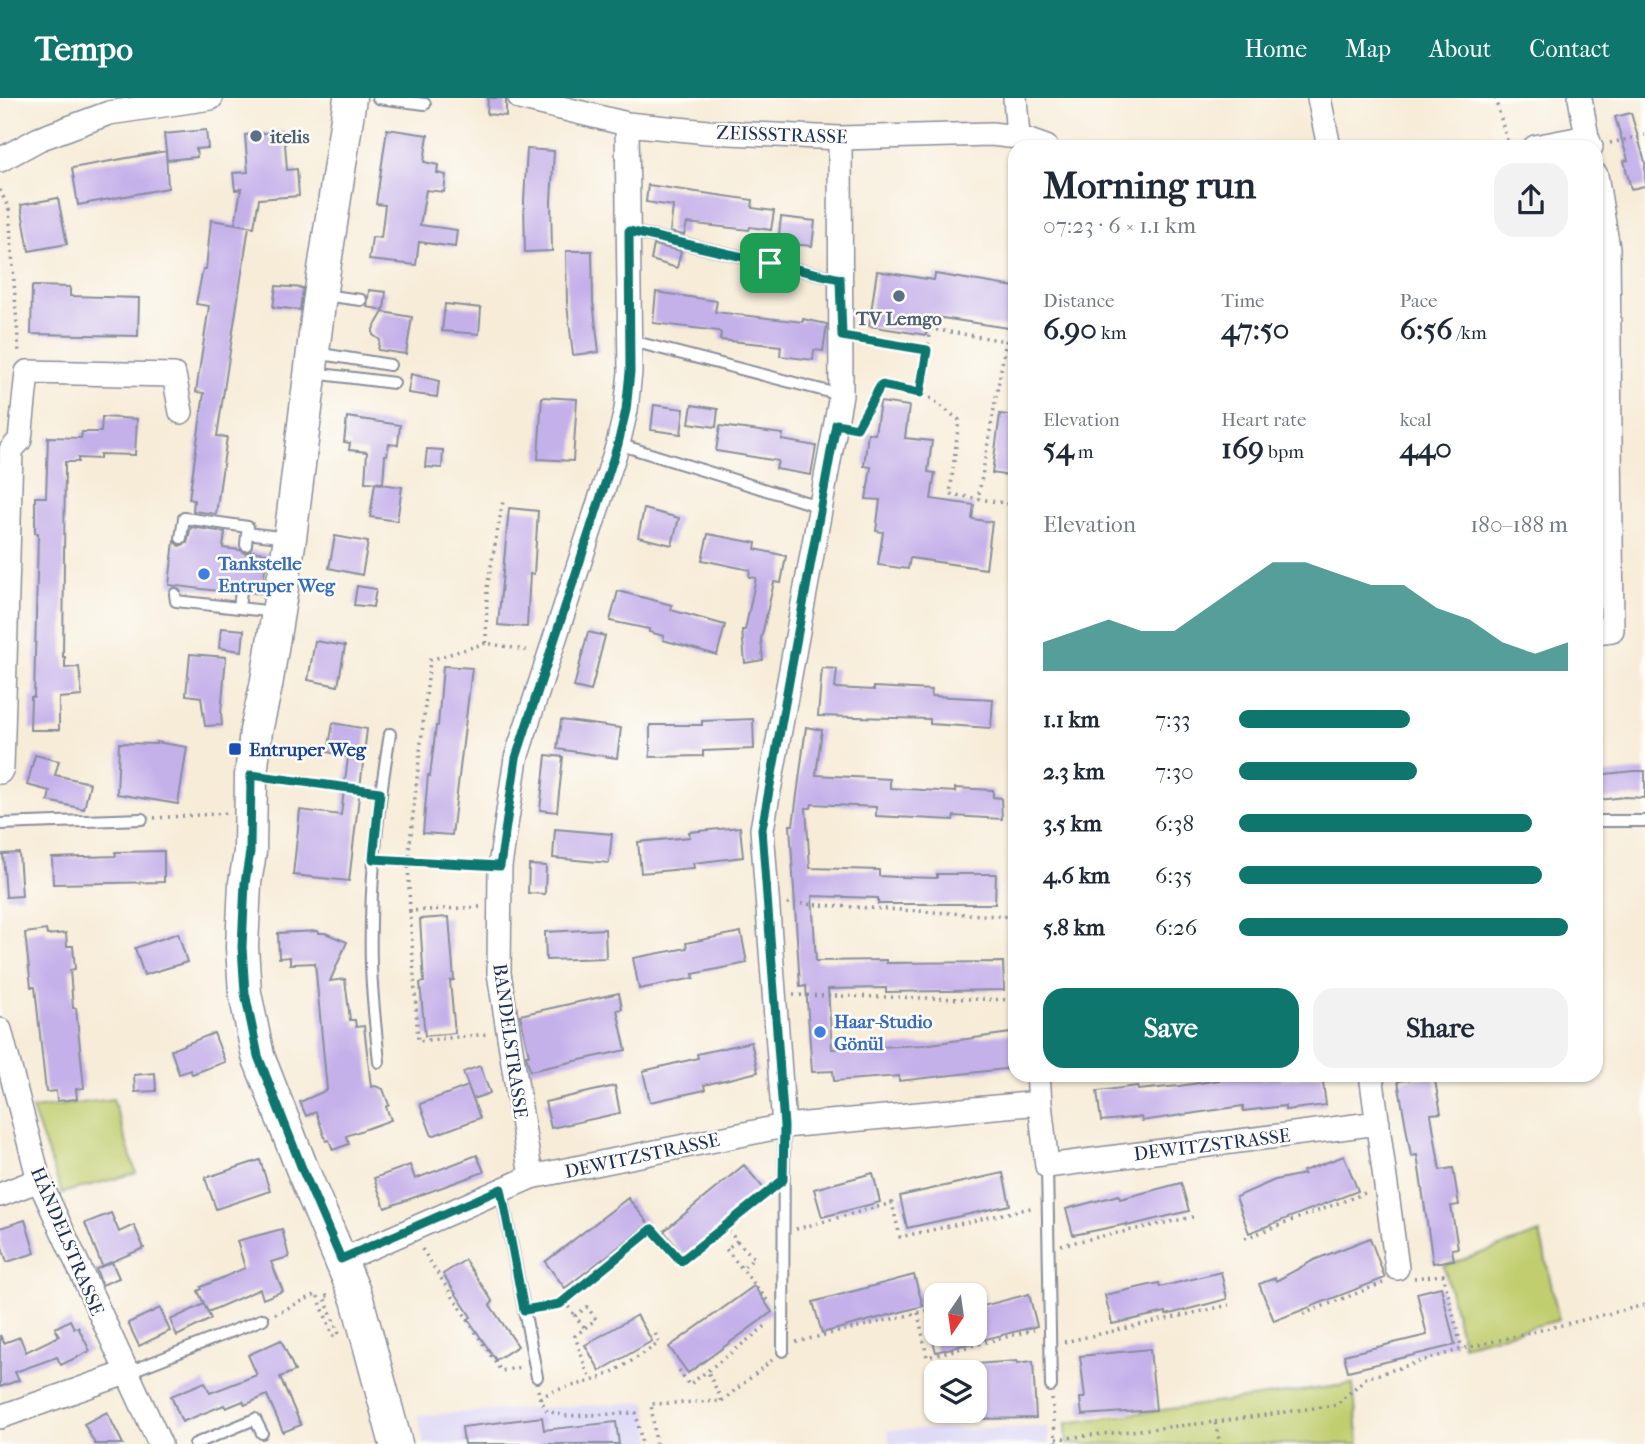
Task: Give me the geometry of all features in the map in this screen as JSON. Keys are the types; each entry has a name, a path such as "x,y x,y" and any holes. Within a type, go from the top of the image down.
{"main road":[{"path":"350,98 320,295 290,538 266,687 256,731 251,775 250,852 245,883 242,947 245,993 258,1056 357,1299 396,1444"}],"street":[{"path":"0,160 108,106 211,98"},
{"name":"ZEISSSTRASSE","path":"520,98 627,124 708,131 840,138 991,134 1026,140"},
{"path":"1015,98 1018,137"},
{"path":"1319,98 1328,140"},
{"path":"1580,98 1594,140"},
{"name":"BANDELSTRASSE","path":"531,1177 499,974 500,866 516,758 618,444 626,410 630,372 627,124"},
{"path":"784,1126 762,829 842,396 840,138"},
{"path":"1603,218 1608,248 1612,630 1603,631"},
{"path":"1,769 5,451 20,440 27,372 173,375 181,412"},
{"name":"HÄNDELSTRASSE","path":"0,1030 39,1180 160,1444"},
{"path":"1039,1082 1047,1166"},
{"path":"1372,1082 1386,1185 1392,1275"},
{"name":"DEWITZSTRASSE","path":"341,1259 531,1177 784,1126 1040,1103"},
{"name":"DEWITZSTRASSE","path":"1047,1166 1378,1123"},
{"path":"0,1195 39,1180"},
{"path":"0,1417 126,1373"}],"lane":[{"path":"378,98 425,104"},
{"path":"629,231 840,279"},
{"path":"320,295 361,300"},
{"path":"628,340 842,396"},
{"path":"311,363 390,365"},
{"path":"311,363 394,383"},
{"path":"618,444 821,507"},
{"path":"181,538 184,518 248,527 246,539 290,538"},
{"path":"239,608 241,591"},
{"path":"175,594 176,601 278,612"},
{"path":"379,1062 371,966 373,859 390,734"},
{"path":"0,824 142,819"},
{"path":"1603,821 1645,821"},
{"path":"783,1348 781,1314 784,1126"},
{"path":"1047,1166 1051,1387"},
{"path":"501,1189 537,1377"},
{"path":"126,1373 263,1319"},
{"path":"195,1444 255,1419 262,1433"}],"path":[{"path":"1495,98 1507,140"},
{"path":"1603,142 1645,135"},
{"path":"0,190 9,209 20,362 27,372"},
{"path":"920,393 931,329 1006,341 978,499"},
{"path":"842,336 927,350"},
{"path":"836,424 857,428 881,385 920,393 958,421 950,494 1008,504"},
{"path":"486,643 487,588 503,501"},
{"path":"508,1032 418,1041 408,861 430,660 486,643 549,654"},
{"path":"251,775 380,792"},
{"path":"142,819 251,812"},
{"path":"373,859 500,866"},
{"path":"768,902 1008,917"},
{"path":"410,911 500,906"},
{"path":"775,995 1008,1000"},
{"path":"524,1310 560,1304 652,1229 681,1261 783,1180"},
{"path":"1245,1238 1386,1185"},
{"path":"784,1232 892,1203 900,1237 1048,1205"},
{"path":"1048,1247 1193,1217"},
{"path":"725,1226 754,1258 743,1268"},
{"path":"679,1370 689,1385 781,1314 726,1249 737,1241"},
{"path":"421,1247 501,1371 534,1364"},
{"path":"1303,1314 1392,1275 1416,1279 1443,1275 1462,1349"},
{"path":"263,1319 329,1289"},
{"path":"317,1294 333,1336 339,1334 324,1297 332,1295"},
{"path":"564,1300 584,1327"},
{"path":"1050,1345 1229,1305"},
{"path":"1051,1387 1056,1441 1215,1422 1336,1405 1366,1378 1462,1349 1645,1306"},
{"path":"575,1316 587,1307 596,1319 575,1336 592,1380"},
{"path":"656,1444 651,1405 722,1401 783,1348 924,1312"},
{"path":"918,1313 927,1357 1050,1326"},
{"path":"540,1398 550,1392 592,1380 630,1362 659,1343 655,1333"},
{"path":"708,1372 722,1401"},
{"path":"537,1377 540,1398 547,1411 565,1416 636,1412 642,1444"},
{"path":"1215,1422 1220,1444"}],"shaded area":[{"path":"647,1402 652,1444 424,1444 418,1415"},
{"path":"1048,1427 1049,1444 889,1444 888,1430"}],"green space":[{"path":"113,1099 136,1173 62,1193 32,1109"},
{"path":"1540,1233 1559,1320 1463,1345 1444,1266"},
{"path":"1353,1384 1359,1444 1067,1444 1066,1423"}],"building":[{"path":"488,98 506,98 506,116 487,114"},
{"path":"1631,113 1645,162 1645,186 1631,189 1624,161 1628,160 1615,117"},
{"path":"387,129 428,135 424,162 438,165 437,173 446,175 444,192 426,190 420,225 457,230 455,247 419,242 416,265 369,260 372,237 381,238 385,205 376,204"},
{"path":"206,130 208,148 196,149 197,157 167,160 164,134"},
{"path":"284,131 287,170 297,169 299,196 259,199 254,227 235,224 241,189 235,190 233,173 248,172 245,135"},
{"path":"527,149 554,151 552,251 525,252"},
{"path":"166,151 168,188 78,205 72,168"},
{"path":"648,185 753,200 752,208 774,211 771,230 687,223 684,235 670,232 673,206 646,202"},
{"path":"58,198 67,244 29,251 21,205"},
{"path":"781,217 815,221 812,246 778,243"},
{"path":"211,220 249,226 217,436 227,437 216,514 193,511 194,500 189,499 204,393 196,392 209,306 196,304 203,269 206,269"},
{"path":"654,245 681,251 677,268 651,260"},
{"path":"566,251 592,251 593,302 599,352 573,355 567,304"},
{"path":"877,271 934,280 935,274 1008,286 1008,328 929,316 926,335 869,326"},
{"path":"32,286 70,287 70,296 139,298 138,336 31,334"},
{"path":"276,286 303,288 300,310 273,307"},
{"path":"369,290 386,292 384,310 367,307"},
{"path":"656,292 717,301 715,312 803,322 803,319 827,324 823,351 814,350 813,360 780,356 781,346 720,340 721,333 718,331 653,323"},
{"path":"445,304 481,308 479,334 442,331"},
{"path":"383,312 412,317 406,354 378,350 380,340 373,335 373,329"},
{"path":"411,374 439,381 437,397 408,393"},
{"path":"542,397 577,399 573,461 538,459"},
{"path":"880,402 909,406 905,438 932,441 928,472 935,473 931,499 974,505 972,519 992,522 986,569 910,558 908,569 878,565 883,532 876,531 880,500 866,499 871,467 864,466 868,433 875,434"},
{"path":"654,405 684,409 681,434 651,430"},
{"path":"692,405 718,409 716,427 689,423"},
{"path":"1000,414 1008,415 1008,476 992,473"},
{"path":"102,417 137,419 135,455 100,454 100,459 78,458 78,462 65,462 63,657 65,668 79,667 82,696 59,698 59,730 30,730 31,697 34,697 38,533 35,533 35,497 46,497 48,437 81,438 82,432 101,432"},
{"path":"347,417 400,425 398,445 389,444 385,455 383,483 365,482 367,452 349,450 350,443 344,442"},
{"path":"720,426 783,434 782,440 816,446 811,475 776,469 778,461 716,451"},
{"path":"427,449 443,450 442,468 425,467"},
{"path":"375,483 402,487 397,521 370,517"},
{"path":"509,508 538,511 527,627 498,625"},
{"path":"644,509 679,518 672,545 638,537"},
{"path":"191,527 225,532 223,548 245,553 267,553 262,593 249,592 246,585 241,583 233,590 218,591 169,585 174,541 179,546 187,543"},
{"path":"708,534 756,543 755,549 786,556 781,583 774,582 761,639 763,660 745,663 742,630 745,630 756,578 749,577 750,570 702,560"},
{"path":"335,536 368,542 362,575 329,568"},
{"path":"357,586 376,589 373,607 354,605"},
{"path":"618,591 672,605 671,610 725,625 717,655 663,640 664,636 649,632 649,629 610,621"},
{"path":"221,628 244,630 242,651 219,648"},
{"path":"588,632 605,636 591,691 574,687"},
{"path":"315,641 345,646 338,686 308,680"},
{"path":"190,654 226,657 222,725 205,726 201,697 186,695"},
{"path":"443,666 472,668 452,835 423,833 428,775 430,776 438,726"},
{"path":"822,668 837,669 835,688 932,690 931,696 993,699 991,728 930,724 930,719 818,716"},
{"path":"753,719 754,749 703,751 703,756 650,757 650,725 702,725 702,721"},
{"path":"561,720 621,728 617,758 557,749"},
{"path":"333,723 367,729 349,881 293,875 300,810 341,815 348,757 328,752"},
{"path":"806,727 822,730 816,775 890,779 890,788 955,792 955,788 993,790 993,797 1001,798 1002,819 954,816 953,820 876,816 876,807 812,804 811,808 806,808 810,868 879,870 879,876 898,877 937,878 937,874 996,874 995,904 878,904 878,898 812,896 816,961 1003,962 1004,990 886,992 886,988 828,989 832,1049 923,1045 1008,1033 1008,1069 899,1081 899,1076 834,1081 833,1071 812,1072 806,986 800,987 790,825 793,825"},
{"path":"156,742 187,747 178,804 117,794 119,743"},
{"path":"35,755 59,761 55,775 90,783 84,809 48,801 50,791 27,785"},
{"path":"546,755 563,757 557,812 540,810"},
{"path":"1645,771 1645,798 1603,800 1603,774"},
{"path":"740,827 743,857 693,863 694,868 641,873 638,842 690,837 689,832"},
{"path":"555,829 612,834 609,863 553,858"},
{"path":"164,851 164,882 53,884 52,858"},
{"path":"19,853 22,896 6,897 3,854"},
{"path":"529,865 546,866 545,894 528,893"},
{"path":"449,917 454,980 450,981 455,1033 425,1036 420,983 424,982 420,919"},
{"path":"605,929 606,958 546,960 545,932"},
{"path":"46,930 47,935 66,933 67,946 73,946 75,969 70,970 84,1088 76,1089 77,1099 57,1101 56,1091 46,1092 35,987 31,987 25,933"},
{"path":"318,931 347,942 330,981 345,979 350,1020 355,1020 356,1027 364,1026 371,1087 383,1089 391,1120 346,1136 349,1144 333,1150 329,1140 326,1141 316,1112 306,1116 300,1102 327,1090 315,963 290,964 290,957 279,958 278,933"},
{"path":"741,932 747,963 693,974 694,978 639,989 633,958 687,948 686,943"},
{"path":"178,933 187,962 144,975 135,948"},
{"path":"619,993 622,1009 617,1010 626,1050 530,1071 520,1015"},
{"path":"214,1033 225,1062 192,1074 190,1070 179,1074 171,1050"},
{"path":"751,1042 758,1072 704,1085 705,1090 650,1102 643,1071 698,1058 697,1054"},
{"path":"480,1066 490,1093 473,1099 463,1072"},
{"path":"155,1073 156,1091 135,1092 134,1075"},
{"path":"1206,1082 1323,1082 1326,1105 1243,1111 1243,1106 1142,1121 1141,1117 1101,1121 1097,1091 1137,1086 1138,1090"},
{"path":"1398,1082 1435,1082 1441,1113 1431,1114 1440,1170 1453,1168 1459,1205 1451,1206 1458,1248 1452,1249 1454,1260 1433,1263 1417,1155 1411,1156"},
{"path":"468,1086 480,1118 432,1136 420,1104"},
{"path":"615,1086 620,1113 551,1128 545,1102"},
{"path":"477,1155 484,1172 385,1208 374,1178 410,1165 415,1179"},
{"path":"1344,1156 1358,1191 1249,1233 1236,1197 1275,1180 1304,1174 1303,1171"},
{"path":"260,1160 270,1191 216,1209 205,1178"},
{"path":"744,1165 765,1190 684,1256 664,1231"},
{"path":"873,1173 880,1202 822,1217 814,1189"},
{"path":"1003,1173 1010,1205 907,1228 900,1196"},
{"path":"1181,1183 1189,1211 1127,1226 1073,1235 1066,1209 1119,1195 1120,1199"},
{"path":"628,1198 649,1224 565,1288 545,1262"},
{"path":"111,1213 119,1232 134,1225 144,1248 102,1266 85,1223"},
{"path":"25,1220 35,1253 7,1262 0,1241 0,1228"},
{"path":"282,1229 289,1257 271,1262 283,1291 263,1299 260,1289 208,1312 198,1291 201,1287 245,1268 237,1241"},
{"path":"1370,1238 1385,1278 1274,1321 1259,1284 1275,1278 1276,1281 1314,1260"},
{"path":"465,1260 493,1302 490,1305 518,1346 496,1360 468,1319 471,1317 443,1274"},
{"path":"112,1262 119,1278 102,1285 96,1269"},
{"path":"1221,1272 1227,1299 1166,1315 1166,1312 1112,1324 1105,1295 1159,1283 1160,1287"},
{"path":"914,1275 923,1306 822,1333 813,1302"},
{"path":"754,1286 772,1312 688,1373 669,1347"},
{"path":"1441,1287 1455,1345 1348,1371 1344,1355 1427,1335 1417,1293"},
{"path":"1029,1294 1037,1326 987,1339 987,1305"},
{"path":"204,1304 211,1319 177,1336 170,1320"},
{"path":"160,1308 170,1331 139,1346 128,1323"},
{"path":"637,1315 652,1341 600,1371 585,1345"},
{"path":"70,1320 74,1328 78,1327 90,1351 61,1365 57,1357 15,1372 19,1380 0,1387 0,1335 4,1343 20,1337 26,1352 59,1336 55,1328"},
{"path":"281,1340 295,1371 280,1377 301,1425 283,1432 267,1395 245,1405 243,1401 226,1408 224,1405 182,1422 171,1396 205,1382 210,1393 257,1375 248,1355"},
{"path":"934,1346 959,1346 936,1352"},
{"path":"1150,1349 1156,1410 1082,1415 1080,1398 1085,1398 1080,1356"},
{"path":"1033,1361 1036,1418 987,1419 987,1363"},
{"path":"107,1412 123,1444 95,1444 84,1424"},
{"path":"542,1417 544,1430 616,1422 619,1444 464,1444 462,1427"}],"place":[{"name":"itelis","path":"256,136"},
{"name":"TV Lemgo","path":"899,296"},
{"name":"Tankstelle Entruper Weg","path":"204,574"},
{"name":"Entruper Weg","path":"235,749"},
{"name":"Haar-Studio Gönül","path":"820,1032"}],"route":[{"path":"629,231 770,263 840,279 842,336 927,350 920,393 881,385 857,428 836,424 762,829 784,1126 783,1180 681,1261 652,1229 560,1304 524,1310 501,1189 341,1259 258,1056 245,993 242,947 245,883 250,852 251,775 380,792 373,859 500,866 516,758 618,444 626,410 630,372 629,231"}]}
